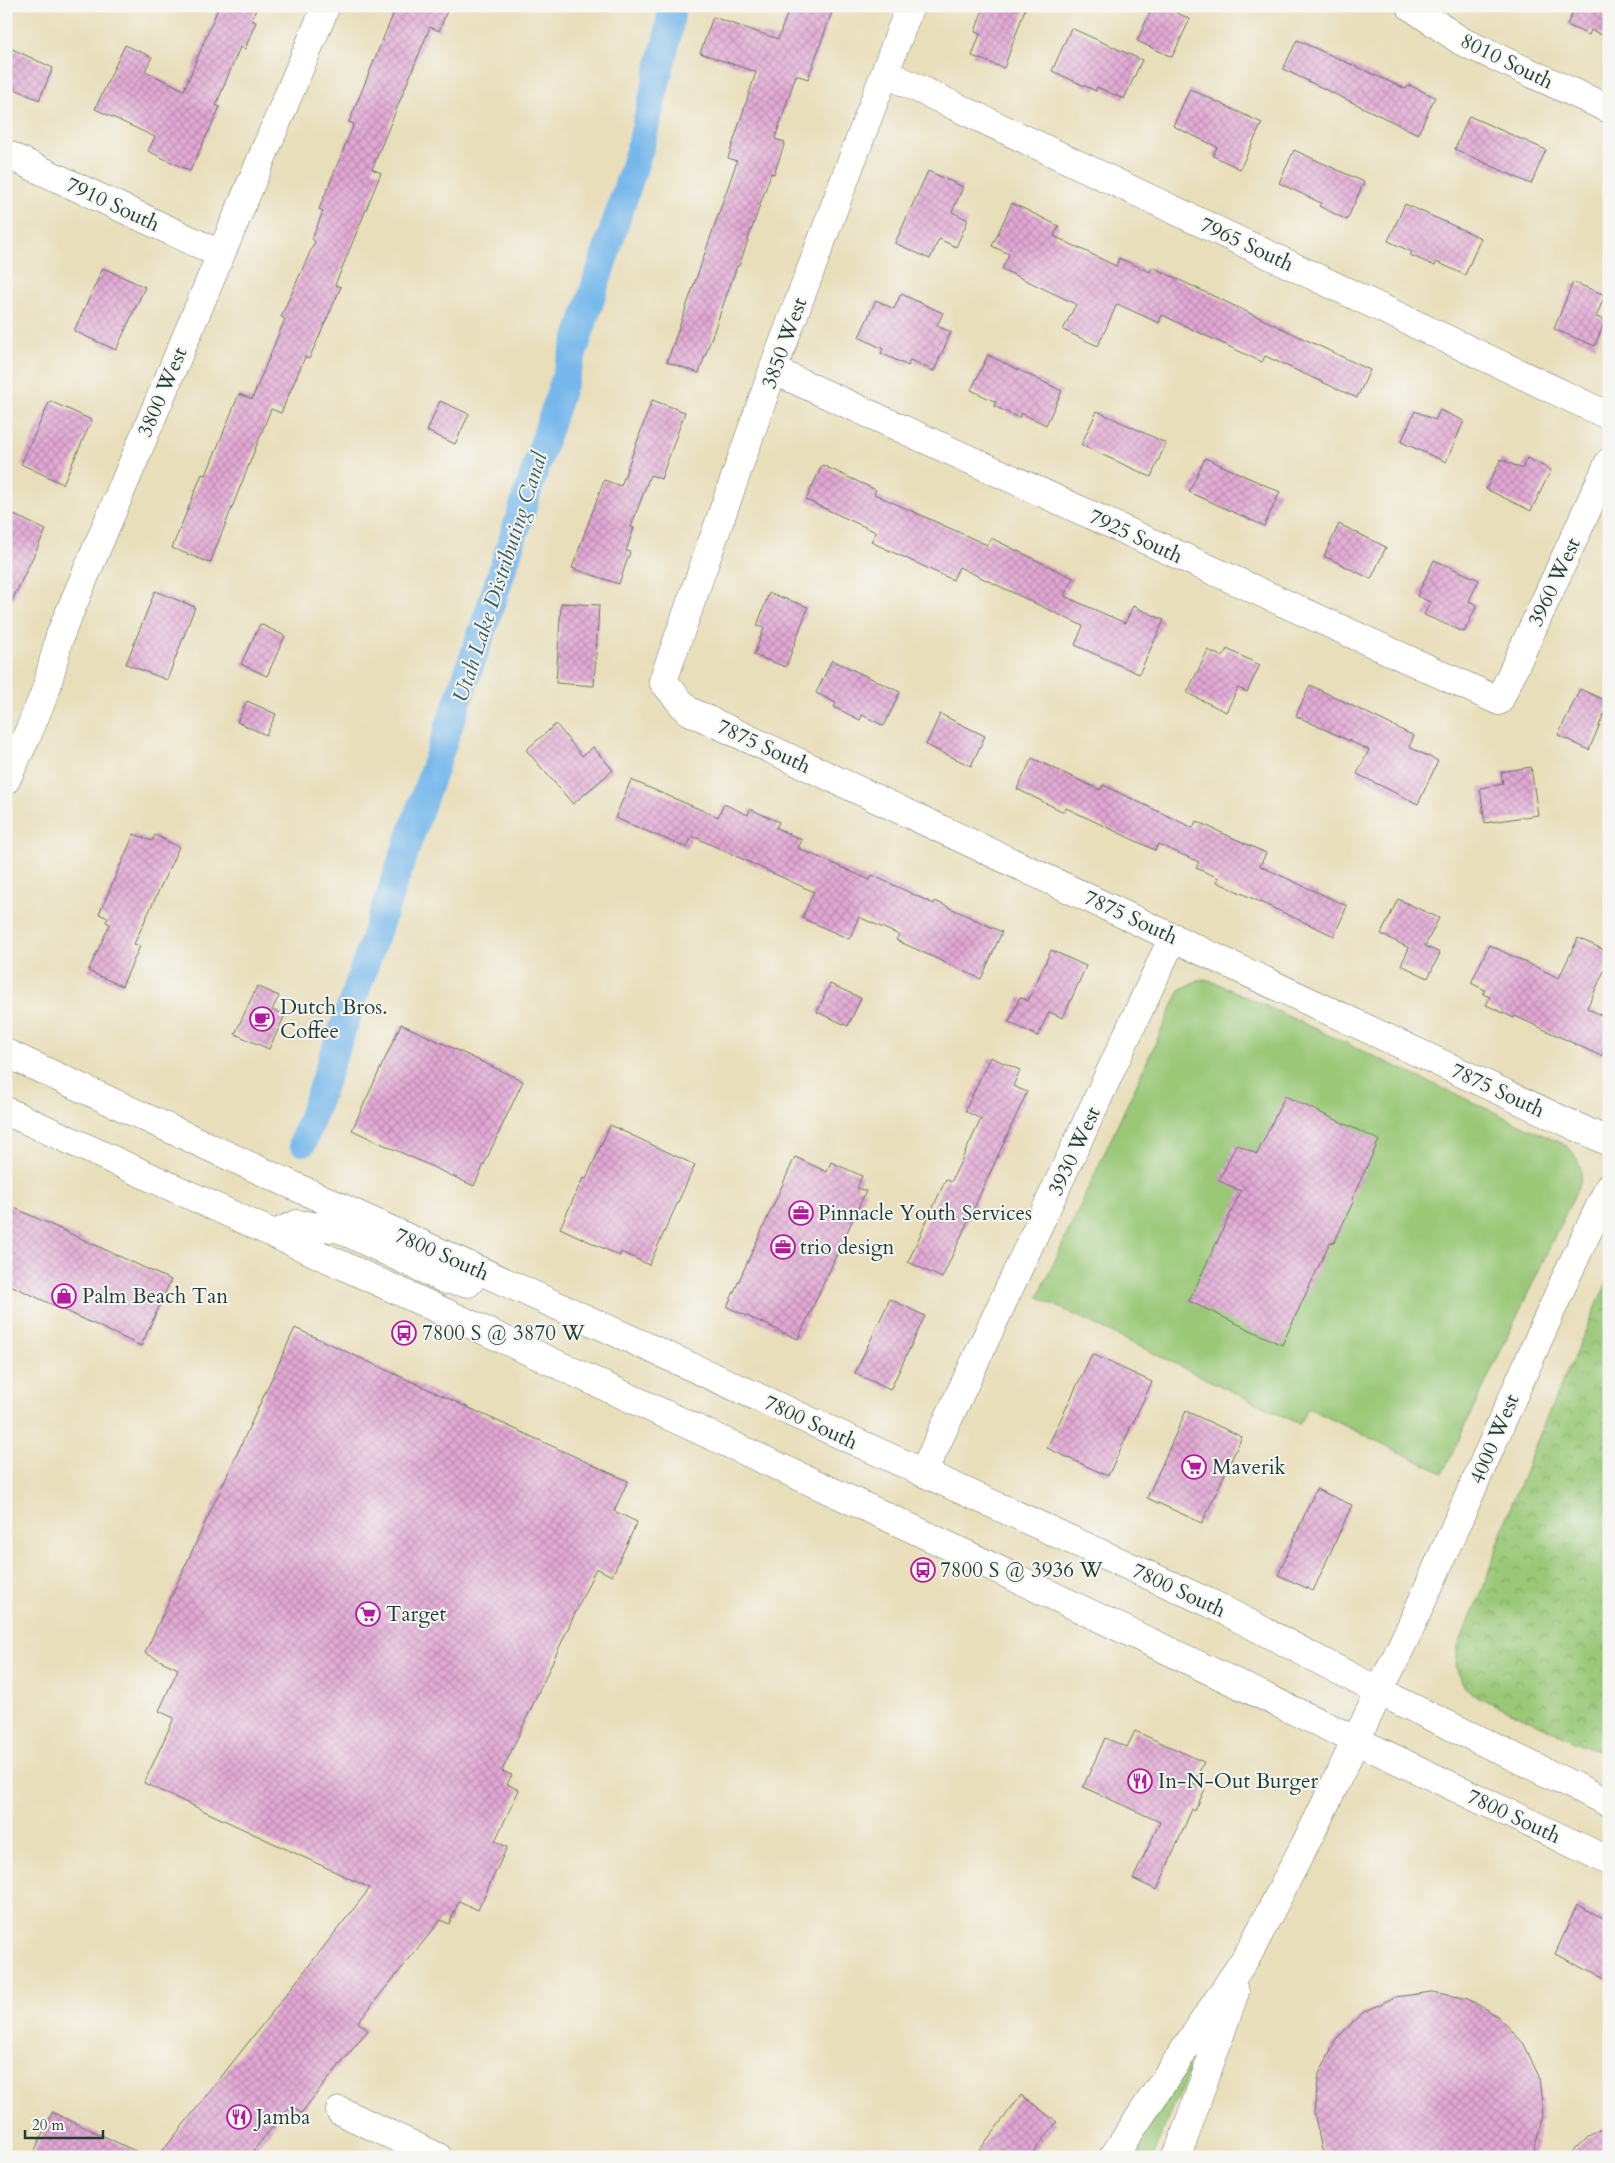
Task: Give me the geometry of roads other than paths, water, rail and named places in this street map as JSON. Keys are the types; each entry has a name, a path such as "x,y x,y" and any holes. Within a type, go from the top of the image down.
{"street":[{"name":"3800 West","path":"6,780 46,690 60,635 326,6"},
{"name":"3850 West","path":"663,681 773,370 910,6"},
{"name":"8010 South","path":"1410,6 1461,41 1609,109"},
{"name":"7965 South","path":"885,73 1609,416"},
{"name":"7910 South","path":"6,154 220,254"},
{"name":"7925 South","path":"773,370 1498,702"},
{"name":"3960 West","path":"1498,702 1609,462"},
{"name":"7875 South","path":"663,681 687,710 1609,1142"},
{"name":"3930 West","path":"923,1473 1173,937"},
{"name":"7800 South","path":"6,1053 1212,1604 1380,1692 1609,1803"},
{"name":"7800 South","path":"6,1112 913,1530 1286,1705 1356,1742 1609,1861"},
{"name":"4000 West","path":"1249,1953 1316,1823 1380,1692 1449,1545 1518,1384 1609,1187"},
{"path":"274,1234 297,1224 340,1229 446,1280 468,1283 479,1270"},
{"path":"1113,2157 1249,1953"},
{"path":"1174,2157 1181,2146 1249,1953"},
{"path":"340,2111 438,2157"}],"waterway":[{"name":"Utah Lake Distributing Canal","path":"303,1142 482,632 641,145 668,34 672,6"}],"place":[{"name":"Dutch Bros. Coffee","path":"262,1019"},
{"name":"Pinnacle Youth Services","path":"801,1213"},
{"name":"trio design","path":"783,1247"},
{"name":"Palm Beach Tan","path":"64,1296"},
{"name":"7800 S @ 3870 W","path":"404,1333"},
{"name":"Maverik","path":"1194,1467"},
{"name":"7800 S @ 3936 W","path":"923,1570"},
{"name":"Target","path":"368,1614"},
{"name":"In-N-Out Burger","path":"1140,1781"},
{"name":"Jamba","path":"239,2117"}]}
